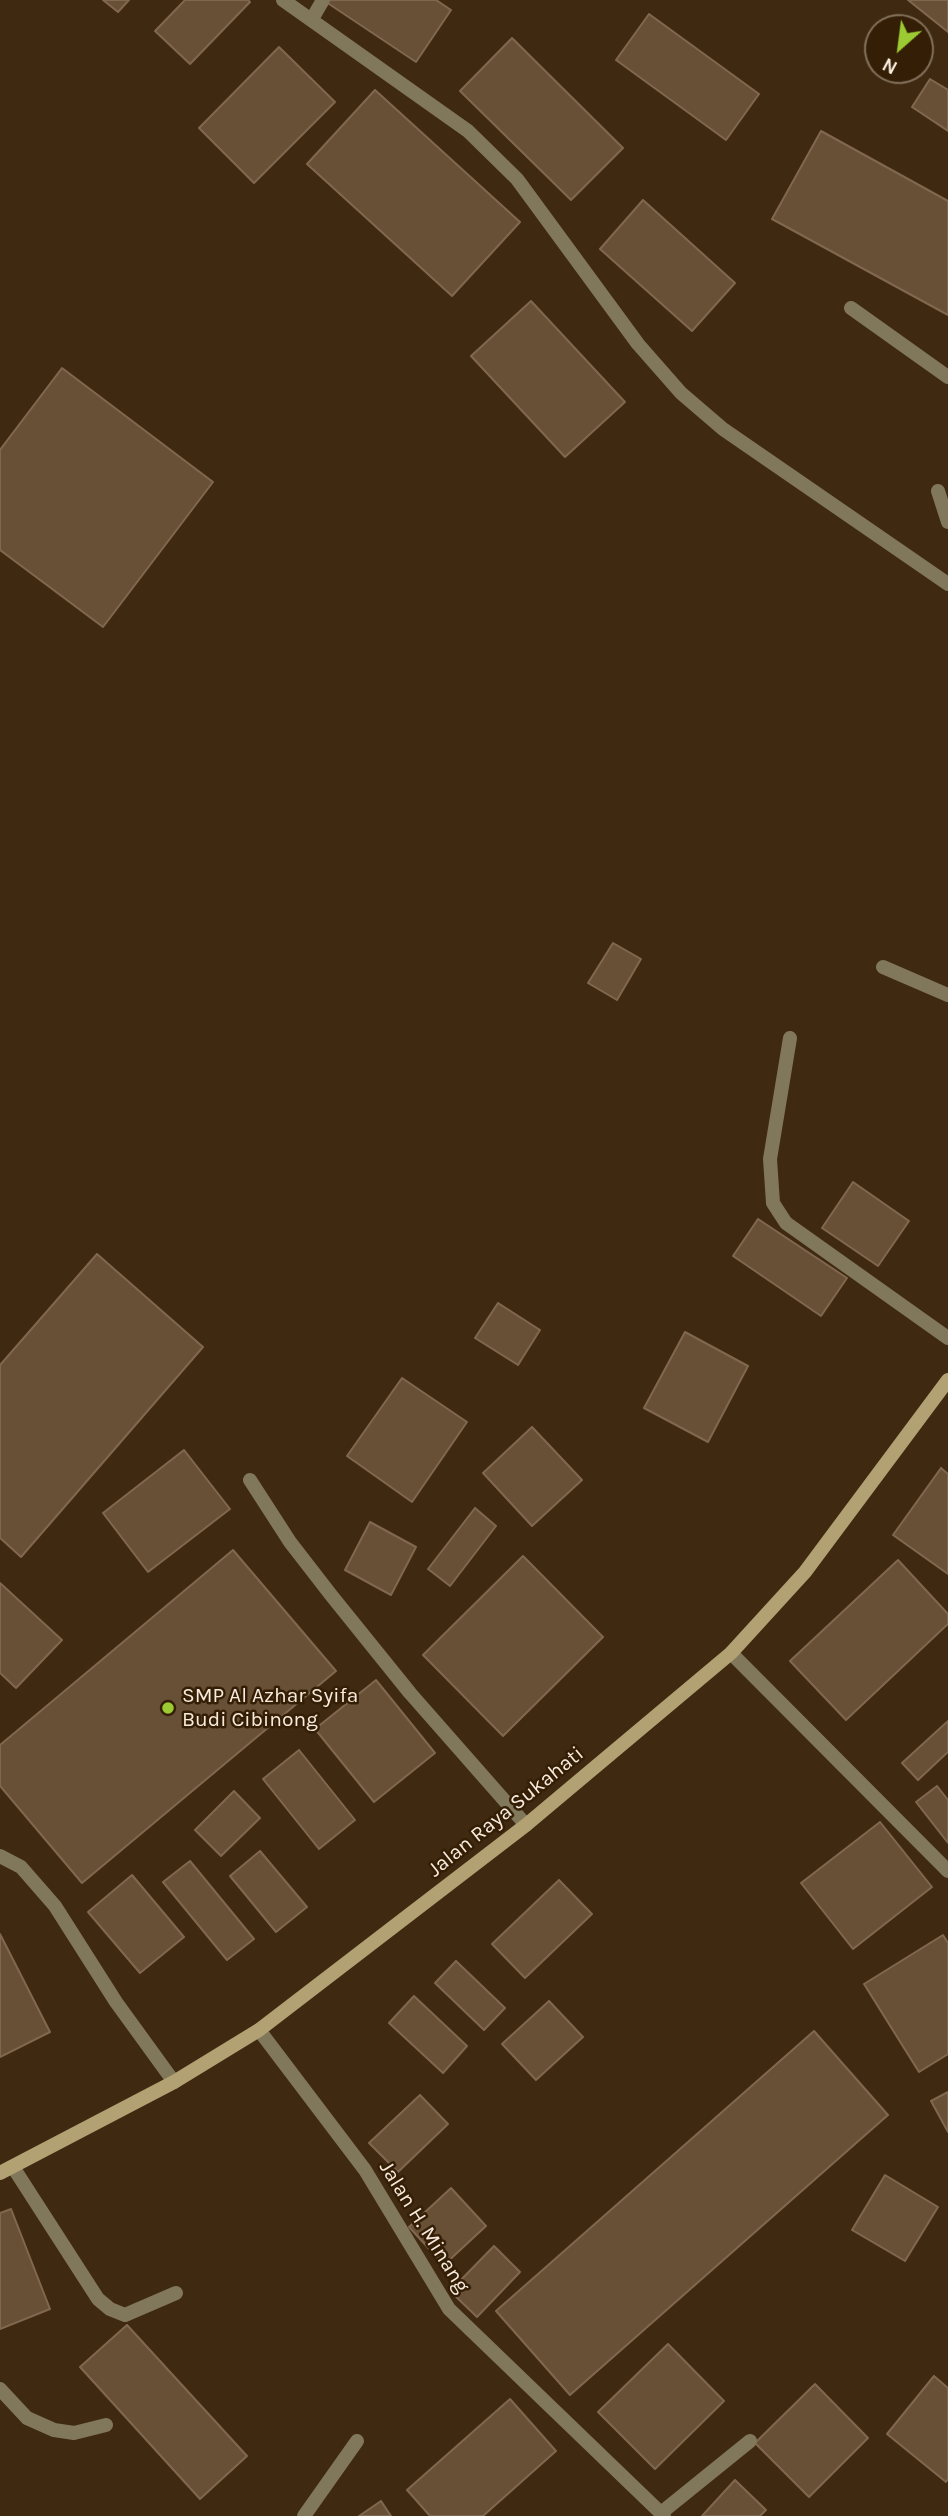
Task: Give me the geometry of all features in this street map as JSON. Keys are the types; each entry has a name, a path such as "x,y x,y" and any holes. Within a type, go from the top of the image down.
{"main road":[{"name":"Jalan Raya Sukahati","path":"7,2170 174,2082 259,2030 526,1825 731,1653 805,1572 948,1380"}],"street":[{"path":"283,0 468,131 517,179 638,344 681,393 723,429 948,584"},
{"path":"312,19 323,0"},
{"path":"851,308 948,377"},
{"path":"938,491 948,522"},
{"path":"883,967 948,995"},
{"path":"790,1038 770,1159 773,1203 786,1223 948,1338"},
{"path":"250,1480 290,1542 331,1595 411,1693 526,1825"},
{"path":"731,1653 948,1871"},
{"path":"0,1856 21,1867 55,1906 116,2002 174,2082"},
{"name":"Jalan H. Minang","path":"259,2030 365,2170 449,2308 662,2514"},
{"path":"7,2170 98,2299 110,2309 125,2315 176,2293"},
{"path":"0,2389 27,2418 54,2430 74,2433 106,2425"},
{"path":"304,2516 357,2441"},
{"path":"662,2514 750,2441"}],"building":[{"path":"103,0 129,0 118,12"},
{"path":"185,0 250,2 190,64 155,31"},
{"path":"436,0 451,10 416,62 326,2"},
{"path":"908,0 948,0 948,32 934,21 934,14 926,14"},
{"path":"649,14 759,94 726,140 616,60"},
{"path":"512,38 623,148 571,200 460,91"},
{"path":"279,47 335,102 254,183 199,128"},
{"path":"934,81 948,90 948,131 912,107 927,84 934,84"},
{"path":"375,90 520,222 452,296 307,164"},
{"path":"821,131 948,201 948,315 772,219"},
{"path":"643,200 735,283 692,331 600,249"},
{"path":"531,301 625,402 565,457 471,356"},
{"path":"62,368 213,482 103,627 0,550 0,450"},
{"path":"613,943 641,959 617,1000 588,983"},
{"path":"853,1182 909,1221 878,1266 822,1228"},
{"path":"758,1219 847,1278 821,1316 733,1256"},
{"path":"97,1254 203,1347 21,1557 0,1538 0,1365"},
{"path":"498,1303 540,1330 518,1365 475,1338"},
{"path":"685,1332 748,1366 708,1442 644,1408"},
{"path":"402,1378 467,1422 412,1502 347,1456"},
{"path":"532,1427 582,1480 532,1526 483,1473"},
{"path":"184,1450 230,1509 148,1572 103,1513"},
{"path":"941,1468 948,1474 948,1574 893,1535"},
{"path":"475,1508 496,1526 450,1586 428,1569"},
{"path":"370,1522 416,1547 391,1595 345,1570"},
{"name":"SMP Al Azhar Syifa Budi Cibinong","path":"233,1550 336,1671 82,1883 0,1786 0,1745"},
{"path":"523,1556 603,1637 503,1736 423,1655"},
{"path":"898,1560 948,1614 948,1624 846,1720 790,1661"},
{"path":"0,1583 62,1640 16,1688 0,1673"},
{"path":"376,1680 435,1753 374,1802 315,1729"},
{"path":"948,1721 948,1752 918,1780 902,1763"},
{"path":"299,1750 355,1820 319,1849 263,1779"},
{"path":"937,1786 948,1800 948,1843 916,1802"},
{"path":"234,1791 260,1818 221,1856 195,1830"},
{"path":"880,1822 932,1887 853,1949 801,1883"},
{"path":"260,1851 307,1907 276,1932 230,1876"},
{"path":"190,1861 254,1939 227,1960 163,1882"},
{"path":"132,1875 184,1937 140,1973 88,1912"},
{"path":"559,1880 592,1914 525,1978 492,1944"},
{"path":"0,1934 50,2032 0,2057"},
{"path":"943,1935 948,1943 948,2054 919,2072 864,1984"},
{"path":"456,1961 505,2008 484,2030 435,1983"},
{"path":"414,1996 467,2046 443,2073 389,2023"},
{"path":"549,2001 583,2037 536,2080 502,2044"},
{"path":"814,2031 888,2115 570,2395 496,2311"},
{"path":"948,2092 948,2132 931,2101"},
{"path":"420,2095 448,2124 398,2172 369,2143"},
{"path":"885,2175 938,2207 905,2261 852,2230"},
{"path":"451,2188 486,2226 444,2265 409,2227"},
{"path":"11,2209 50,2309 0,2329 0,2213"},
{"path":"494,2246 520,2272 477,2317 450,2291"},
{"path":"127,2325 247,2456 200,2499 80,2367"},
{"path":"668,2344 724,2401 655,2469 598,2412"},
{"path":"934,2376 948,2388 946,2482 887,2434"},
{"path":"815,2384 868,2438 809,2497 755,2443"},
{"path":"510,2399 556,2451 483,2516 430,2516 407,2490"},
{"path":"735,2480 766,2510 760,2516 702,2516"},
{"path":"381,2501 391,2516 359,2516"}],"place":[{"name":"SMP Al Azhar Syifa Budi Cibinong","path":"168,1708"}]}
